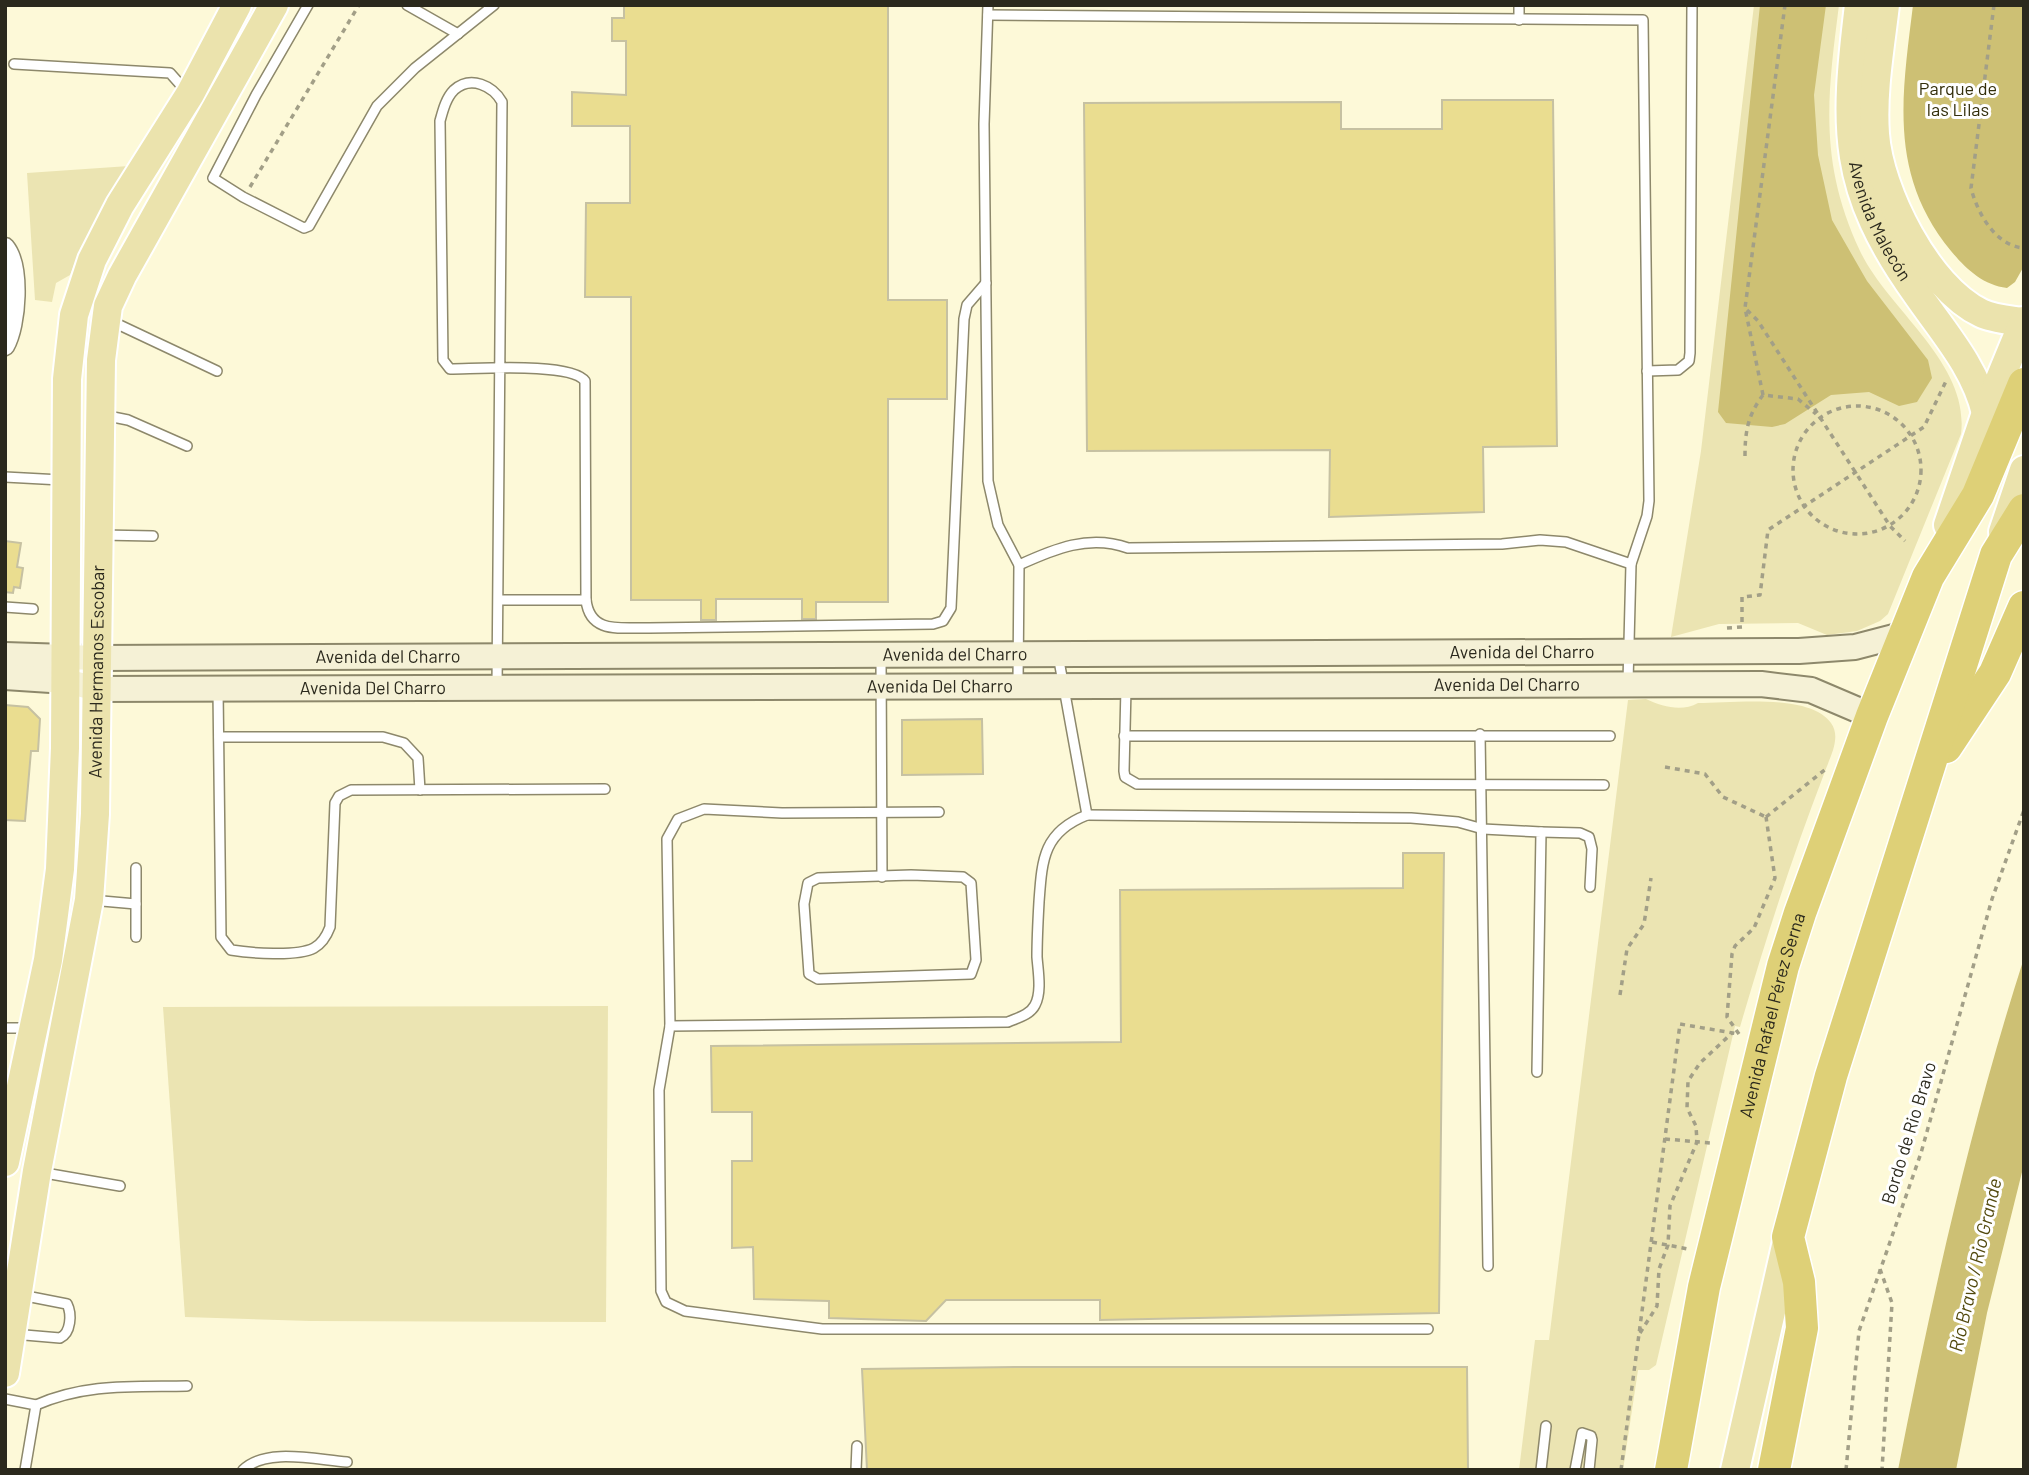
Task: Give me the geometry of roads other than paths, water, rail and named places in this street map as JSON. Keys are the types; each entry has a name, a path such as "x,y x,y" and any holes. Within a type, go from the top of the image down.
{"highway":[{"name":"Avenida Rafael Pérez Serna","path":"1671,1470 1704,1287 1783,966 1872,716 1928,577 1979,495 2024,384"},
{"path":"1774,1470 1802,1328 1799,1282 1788,1237 1831,1076 1996,555 2024,510"},
{"path":"1926,777 1995,673 2024,607"}],"main road":[{"name":"Avenida Hermanos Escobar","path":"5,1162 34,1028 57,905 60,869 70,335 92,260 120,205 190,94 237,5"},
{"name":"Avenida Hermanos Escobar","path":"5,1373 37,1171 89,900 97,689 98,414 106,319 122,276 274,5"},
{"name":"Avenida Malecón","path":"1859,5 1848,111 1850,139 1862,194 1874,224 1898,268 1976,378 1986,413"},
{"name":"Avenida Malecón","path":"1885,5 1874,106 1880,167 1890,195 1918,250 1961,298 1981,313 2023,322"},
{"path":"1928,577 1963,488 1986,413 2023,322"},
{"path":"1996,555 2024,470"},
{"path":"66,535 97,535"},
{"path":"34,1028 65,1032"},
{"path":"1735,1470 1788,1237"}],"street":[{"path":"5,247 11,256 15,310 13,329 5,346"},
{"name":"Avenida del Charro","path":"5,655 65,669 97,658 1828,650 1855,647 1905,634"},
{"path":"217,657 218,688"},
{"name":"Avenida Del Charro","path":"5,677 65,669 97,689 1628,684 1787,687 1826,695 1872,716"}],"lane":[{"path":"308,5 214,173 216,182 298,228 309,226 377,106 415,68 494,5"},
{"path":"407,5 458,34"},
{"path":"1519,5 1519,20"},
{"path":"1647,371 1678,370 1689,361 1690,353 1692,5"},
{"path":"1018,687 1019,565 998,525 988,481 984,124 988,10 1205,10 1519,20 1643,20 1648,502 1647,516 1631,564 1628,684"},
{"path":"14,64 170,74 190,94"},
{"path":"497,688 501,370 502,102 495,90 482,84 463,85 446,102 440,121 443,360 450,369 501,370 566,370 576,373 585,381 586,600 590,618 606,627 933,624 943,621 951,608 964,318 967,305 986,283"},
{"path":"106,319 217,371"},
{"path":"98,414 128,420 187,446"},
{"path":"5,477 67,481"},
{"path":"97,535 153,536"},
{"path":"1019,565 1079,542 1116,544 1128,548 1502,544 1541,540 1566,542 1631,564"},
{"path":"499,600 586,600"},
{"path":"5,607 33,609"},
{"path":"1058,653 1087,815"},
{"path":"881,654 883,877"},
{"path":"1126,686 1124,771 1125,777 1137,784 1604,785"},
{"path":"218,688 221,937 231,950 257,954 312,949 326,938 330,927 335,803 339,796 351,790 605,789"},
{"path":"1480,734 1488,1266"},
{"path":"1124,736 1610,736"},
{"path":"219,737 383,737 404,743 418,758 420,790"},
{"path":"939,812 704,809 678,820 667,839 670,1026 659,1090 661,1291 666,1302 674,1308 822,1329 1428,1329"},
{"path":"670,1026 1008,1022 1018,1018 1029,1012 1038,998 1037,946 1045,851 1069,822 1087,815 1411,818 1458,822 1483,829 1580,833 1589,837 1592,849 1590,887"},
{"path":"1537,1072 1541,832"},
{"path":"135,937 136,868"},
{"path":"883,877 963,877 971,883 976,960 971,974 818,979 809,974 804,904 808,883 818,878 883,877"},
{"path":"89,900 136,904"},
{"path":"5,1028 34,1028"},
{"path":"37,1171 120,1186"},
{"path":"10,1333 60,1338 68,1328 70,1310 67,1304 16,1294"},
{"path":"5,1399 36,1405 67,1392 90,1388 187,1386"},
{"path":"25,1470 36,1405"},
{"path":"1541,1470 1546,1426"},
{"path":"1575,1470 1582,1433 1591,1436 1592,1440 1589,1470"},
{"path":"856,1470 857,1446"},
{"path":"243,1470 251,1462 265,1458 347,1462"}],"water":[{"path":"1760,5 1826,5 1814,95 1818,155 1832,220 1867,281 1928,360 1932,378 1917,402 1899,406 1869,392 1831,395 1785,424 1772,427 1726,423 1718,412"},
{"name":"Parque de las Lilas","path":"1913,5 2024,5 2024,266 2015,282 2007,288 1983,280 1963,264 1931,222 1917,193 1908,163 1904,133 1905,71"},
{"name":"Río Bravo / Rio Grande","path":"2024,958 2024,1164 1987,1313 1956,1470 1898,1470 1924,1341 1969,1148"}]}
